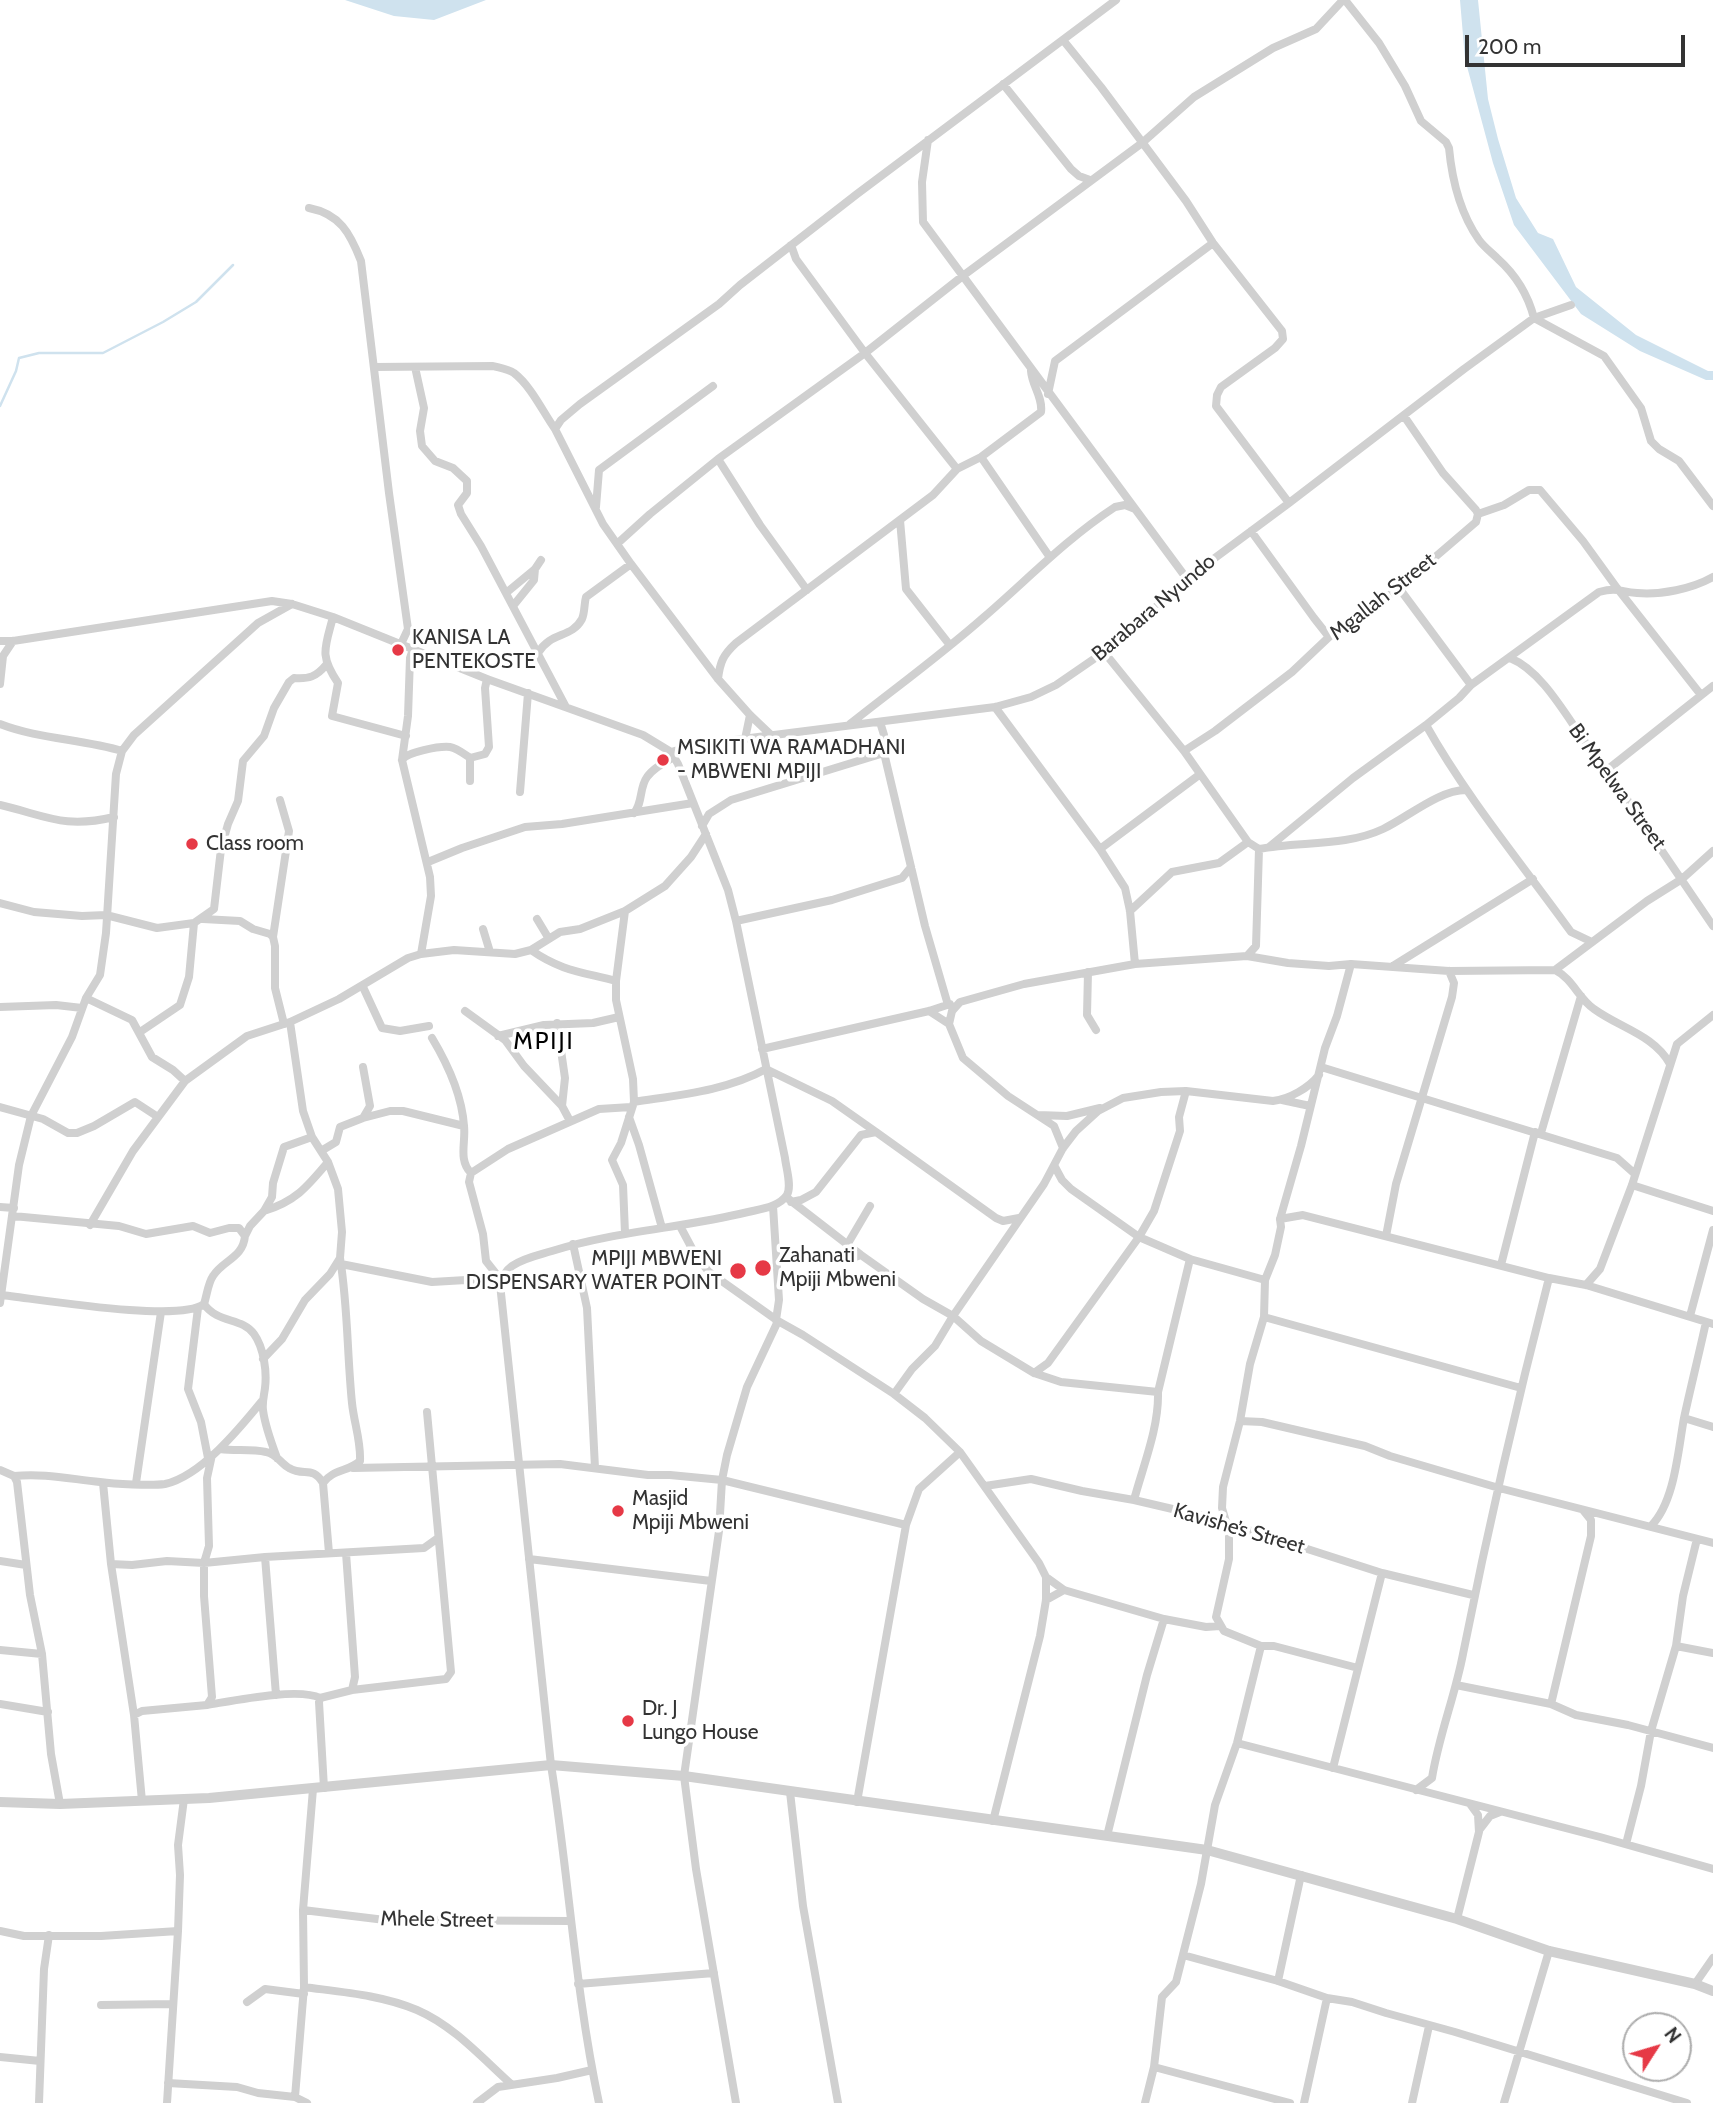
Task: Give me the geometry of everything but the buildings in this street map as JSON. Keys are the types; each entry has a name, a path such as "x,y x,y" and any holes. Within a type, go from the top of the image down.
{"street":[{"path":"555,429 561,420 580,404 719,304 928,140 1116,0"},
{"path":"618,544 650,514 718,459 865,353 964,275 1142,143 1195,97 1273,48 1316,29 1344,0 1379,43 1405,86 1421,121 1446,142 1454,183 1478,239 1507,268 1528,296 1534,318 1604,356 1641,408 1651,441 1679,461 1713,506"},
{"path":"1063,40 1186,201 1213,243 1284,336 1275,348 1221,387 1216,406 1289,503"},
{"path":"1003,84 1071,169 1090,180"},
{"path":"928,140 922,182 923,222 1187,579"},
{"path":"309,208 321,211 342,225 351,236 364,276 408,629 401,644"},
{"path":"1048,394 1055,361 1213,243"},
{"path":"791,245 796,259 865,353 957,469"},
{"name":"Barabara Nyundo","path":"673,754 695,745 995,707 1031,697 1056,685 1104,652 1187,579 1534,318 1571,305"},
{"path":"374,367 493,366 515,374 555,429 596,509 631,564 718,679 771,735"},
{"path":"415,367 424,408 420,431 422,446 435,461 453,468 467,481 467,493 458,505 461,514 566,708"},
{"path":"718,679 720,661 725,653 933,495 957,469 981,457 1041,412 1041,400 1033,385 1031,370"},
{"path":"596,509 599,470 713,386"},
{"path":"1404,416 1443,473 1478,514 1504,505 1529,490 1540,490 1583,541 1701,695"},
{"path":"981,457 1049,556"},
{"path":"718,459 807,590"},
{"path":"850,724 982,619 1040,568 1049,556 1115,507 1125,505 1136,509"},
{"name":"Mgallah Street","path":"1184,751 1215,731 1292,672 1329,637 1399,587 1473,526 1478,514"},
{"path":"900,520 906,589 949,645"},
{"path":"1251,531 1329,637"},
{"path":"506,593 535,569 541,560"},
{"path":"538,653 549,640 576,626 583,616 586,597 631,564"},
{"path":"513,606 534,580 535,569"},
{"path":"1269,847 1353,778 1426,725 1471,685 1599,592 1617,588 1639,593 1662,592 1713,577"},
{"path":"1399,587 1471,685"},
{"path":"0,641 272,601 292,604 333,617 487,679 643,735 673,754 728,890 785,1158 789,1191 783,1202 777,1261 777,1320 747,1387 722,1480 719,1531 684,1776 696,1869 736,2103"},
{"path":"0,1303 19,1165 32,1116 72,1037 86,998 100,975 116,774 122,751 134,735 258,623 292,604"},
{"path":"333,617 326,645 326,665 338,683 332,716 406,736"},
{"path":"0,684 1,653 13,641"},
{"path":"414,649 410,658 406,736 401,760 428,862 431,896 421,954"},
{"path":"1104,652 1184,751 1248,842 1259,849 1365,836 1448,793 1466,790"},
{"name":"Bi Mpelwa Street","path":"1510,659 1532,670 1549,691 1594,756 1607,770 1713,926"},
{"path":"0,904 34,912 106,915 156,928 194,923 203,919 215,909 221,849 238,801 243,761 264,736 274,708 289,682 294,678 309,679 320,673 326,665"},
{"path":"401,760 407,754 445,747 452,747 470,758 485,754 489,747 485,688 487,679"},
{"path":"1607,770 1713,686"},
{"path":"520,792 528,693"},
{"path":"995,707 1100,849 1125,888 1135,964"},
{"path":"745,739 750,715"},
{"path":"880,722 884,735 884,753 948,1005"},
{"path":"0,723 18,731 95,743 122,751"},
{"path":"1426,725 1466,790 1572,932 1592,942"},
{"path":"90,1225 113,1183 185,1081 247,1036 287,1023 363,987 402,962 421,954 454,950 515,954 531,950 560,932 580,929 625,911 665,886 691,857 709,814 731,800 884,753"},
{"path":"634,813 638,808 646,778 673,754"},
{"path":"470,758 470,781"},
{"path":"1100,849 1199,775"},
{"path":"280,800 289,831 273,937 275,988 287,1023 303,1111 338,1189 352,1401 361,1447 360,1461 353,1468"},
{"path":"428,862 524,827 693,803"},
{"path":"0,805 68,823 88,823 114,817"},
{"path":"1130,911 1172,872 1219,863 1248,842"},
{"path":"1259,849 1256,946 1262,958"},
{"path":"1555,970 1647,901 1682,879 1713,851"},
{"path":"736,921 832,900 902,878 912,867"},
{"path":"902,878 915,882"},
{"path":"1393,966 1533,879"},
{"path":"625,911 615,1000 633,1079 631,1108 621,1143 612,1160 623,1185 625,1233"},
{"path":"203,919 240,921 273,937"},
{"path":"537,919 549,939"},
{"path":"140,1032 180,1005 189,977 194,923"},
{"path":"483,929 490,952"},
{"path":"1247,956 1256,946"},
{"path":"531,950 547,962 571,972 587,973 616,981"},
{"path":"762,1049 929,1012 1024,984 1135,964 1247,956 1311,965 1351,964 1449,971 1555,970 1572,982 1595,1010 1653,1043 1671,1064"},
{"path":"1351,964 1280,1219 1275,1255 1265,1280 1264,1317 1248,1373 1240,1421 1223,1487 1222,1508 1229,1532 1229,1559 1216,1617 1224,1631 1261,1646 1274,1646 1358,1668"},
{"path":"1386,1236 1394,1194 1452,997 1454,983 1449,971"},
{"path":"1088,972 1087,1015 1096,1030"},
{"path":"363,987 382,1028 400,1031 429,1026"},
{"path":"1501,1265 1538,1133 1581,996"},
{"path":"86,998 127,1016 140,1032 152,1057 185,1081"},
{"path":"960,1002 954,1007 949,1024 957,1048 970,1067 1056,1130 1063,1148"},
{"path":"0,1007 56,1005 82,1008"},
{"path":"465,1011 517,1054 524,1066 562,1106 570,1121"},
{"path":"929,1012 949,1024"},
{"path":"1586,1285 1600,1269 1632,1185 1679,1040 1713,1015"},
{"path":"498,1036 557,1023 593,1023 619,1017"},
{"path":"557,1023 565,1078 562,1106"},
{"path":"432,1038 444,1058 464,1126 463,1160 471,1173 469,1182 483,1234 486,1261 501,1282 551,1765 561,1827 578,1984 599,2103"},
{"path":"363,1066 370,1106 363,1118"},
{"path":"471,1173 508,1149 599,1109 631,1108 710,1090 754,1076 766,1069"},
{"path":"766,1069 832,1101 1003,1221 1008,1235"},
{"path":"1320,1071 1422,1097 1618,1158 1635,1174"},
{"path":"894,1394 912,1369 935,1346 1044,1184 1076,1130 1105,1107 1123,1098 1161,1091 1282,1100 1313,1083 1320,1071"},
{"path":"1034,1373 1048,1363 1139,1237 1154,1211 1180,1131 1179,1117 1186,1091"},
{"path":"1282,1100 1305,1107 1310,1106 1311,1102"},
{"path":"0,1107 43,1119 68,1133 77,1133 94,1126 135,1102 159,1116"},
{"path":"1038,1115 1066,1116 1105,1107"},
{"path":"631,1108 662,1228"},
{"path":"321,1151 336,1142 340,1127 390,1111 403,1111 464,1126"},
{"path":"501,1282 512,1266 573,1244 625,1233 680,1226 816,1192 861,1135 863,1124"},
{"path":"1056,1130 1076,1130"},
{"path":"861,1135 876,1132"},
{"path":"207,1705 212,1697 213,1686 204,1616 204,1563 209,1546 207,1478 210,1457 201,1422 188,1389 201,1306 213,1275 239,1254 250,1226 272,1197 273,1183 284,1147 313,1138"},
{"path":"264,1211 280,1206 299,1195 328,1162"},
{"path":"1055,1167 1062,1180 1139,1237 1190,1259 1265,1280"},
{"path":"1044,1184 1062,1180"},
{"path":"1632,1185 1713,1211"},
{"path":"783,1202 923,1299 953,1316 981,1341 1034,1373 1061,1382 1158,1392"},
{"path":"847,1245 870,1206"},
{"path":"0,1207 13,1212 90,1225 119,1226 146,1234 193,1226 210,1233 250,1226"},
{"path":"1280,1219 1303,1215 1586,1285 1709,1323 1684,1418 1677,1464 1664,1508 1651,1526"},
{"path":"1003,1221 1019,1218"},
{"path":"680,1226 696,1256 709,1272 777,1320 894,1394 925,1418 960,1452 1039,1563 1046,1577 1046,1600 1030,1679 993,1821"},
{"path":"239,1228 245,1236"},
{"path":"1690,1316 1713,1230"},
{"path":"573,1244 587,1308 595,1468"},
{"path":"777,1261 844,1261 861,1255"},
{"path":"1134,1500 1151,1439 1158,1392 1190,1259"},
{"path":"341,1261 432,1282 501,1282"},
{"path":"263,1359 282,1339 305,1300 341,1261"},
{"path":"1442,1797 1432,1778 1437,1744 1456,1685 1473,1595 1549,1278"},
{"path":"1,1295 161,1312 201,1306 218,1317 242,1324 257,1338 263,1359 263,1413 277,1458"},
{"path":"136,1483 161,1312"},
{"path":"1264,1317 1521,1388"},
{"path":"0,1470 14,1476 45,1474 103,1483 168,1483 220,1449 262,1401"},
{"path":"134,1715 276,1695 314,1695 320,1698 352,1690 446,1679 451,1672 428,1412"},
{"path":"1684,1418 1713,1427"},
{"path":"1240,1421 1262,1422 1365,1446 1499,1488 1713,1543"},
{"path":"220,1449 266,1451 289,1468 315,1472 323,1483 330,1553"},
{"path":"857,1802 906,1525 919,1489 960,1452"},
{"path":"323,1483 333,1472 353,1468 521,1464 595,1468 722,1480 906,1525"},
{"path":"14,1476 17,1482 30,1595 42,1654 51,1754 60,1804"},
{"name":"Kavishe’s Street","path":"985,1486 1031,1479 1134,1500 1211,1518 1382,1573 1473,1595"},
{"path":"103,1483 111,1564 134,1715 142,1801"},
{"path":"998,1504 1002,1483"},
{"path":"1211,1518 1222,1508"},
{"path":"1664,1508 1674,1533"},
{"path":"1551,1704 1584,1572 1592,1526 1583,1510"},
{"path":"1592,1526 1608,1516"},
{"path":"424,1548 438,1538"},
{"path":"1626,1844 1641,1786 1651,1731 1675,1646 1683,1596 1697,1539"},
{"path":"111,1564 132,1565 167,1561 204,1563 424,1548 439,1555"},
{"path":"346,1553 355,1677 352,1690"},
{"path":"265,1557 276,1695"},
{"path":"530,1559 711,1581"},
{"path":"0,1561 26,1565"},
{"path":"1333,1768 1382,1573"},
{"path":"1046,1577 1064,1590 1164,1619 1206,1628 1220,1626"},
{"path":"1046,1600 1064,1590"},
{"path":"1107,1836 1147,1675 1164,1619"},
{"path":"1145,2103 1154,2067 1162,1997 1176,1982 1215,1805 1237,1743 1261,1646"},
{"path":"1675,1646 1713,1653"},
{"path":"0,1650 42,1654"},
{"path":"1456,1685 1551,1704 1576,1715 1713,1748"},
{"path":"295,2097 304,1991 303,1910 319,1789 320,1698"},
{"path":"0,1704 48,1712"},
{"path":"1237,1743 1713,1869"},
{"path":"0,1802 60,1804 184,1799 319,1789 551,1765 684,1776 1207,1850 1457,1919 1549,1951 1695,1984 1713,1991"},
{"path":"1416,1790 1432,1778"},
{"path":"790,1792 803,1906 838,2103"},
{"path":"167,2103 180,1875 178,1845 184,1799"},
{"path":"1470,1804 1478,1815 1479,1832"},
{"path":"1457,1919 1479,1832 1490,1816 1500,1812"},
{"path":"1278,1981 1301,1875"},
{"name":"Mhele Street","path":"303,1910 385,1920 571,1921"},
{"path":"0,1931 24,1936 101,1936 177,1931"},
{"path":"39,2103 44,1969 49,1935"},
{"path":"1504,2103 1549,1951"},
{"path":"1183,1955 1519,2051 1687,2103"},
{"path":"1695,1984 1713,1958"},
{"path":"578,1984 715,1973"},
{"path":"247,2002 265,1989 358,1994 416,2010 457,2035 511,2084"},
{"path":"1295,2103 1305,2100 1327,1998"},
{"path":"101,2005 173,2004"},
{"path":"1412,2103 1429,2026"},
{"path":"0,2057 40,2061"},
{"path":"1154,2067 1290,2103"},
{"path":"477,2103 498,2087 592,2070"},
{"path":"168,2083 237,2087 258,2094 295,2097 307,2103"}],"water":[{"path":"345,0 486,0 434,20 394,16"},
{"path":"1460,0 1478,0 1488,99 1498,139 1516,198 1538,233 1553,239 1576,287 1636,335 1708,371 1713,371 1713,380 1706,380 1640,351 1581,314 1514,225 1493,163 1465,59"}],"waterway":[{"path":"0,406 19,358 39,353 103,353 196,302 233,265"}],"place":[{"name":"KANISA LA PENTEKOSTE","path":"398,650"},
{"name":"MSIKITI WA RAMADHANI - MBWENI MPIJI","path":"663,760"},
{"name":"Class room","path":"192,844"},
{"name":"Zahanati Mpiji Mbweni","path":"763,1268"},
{"name":"MPIJI MBWENI DISPENSARY WATER POINT","path":"738,1271"},
{"name":"Masjid Mpiji Mbweni","path":"618,1511"},
{"name":"Dr. J Lungo House","path":"628,1721"}],"district":[{"name":"MPIJI","path":"544,1042"}]}
